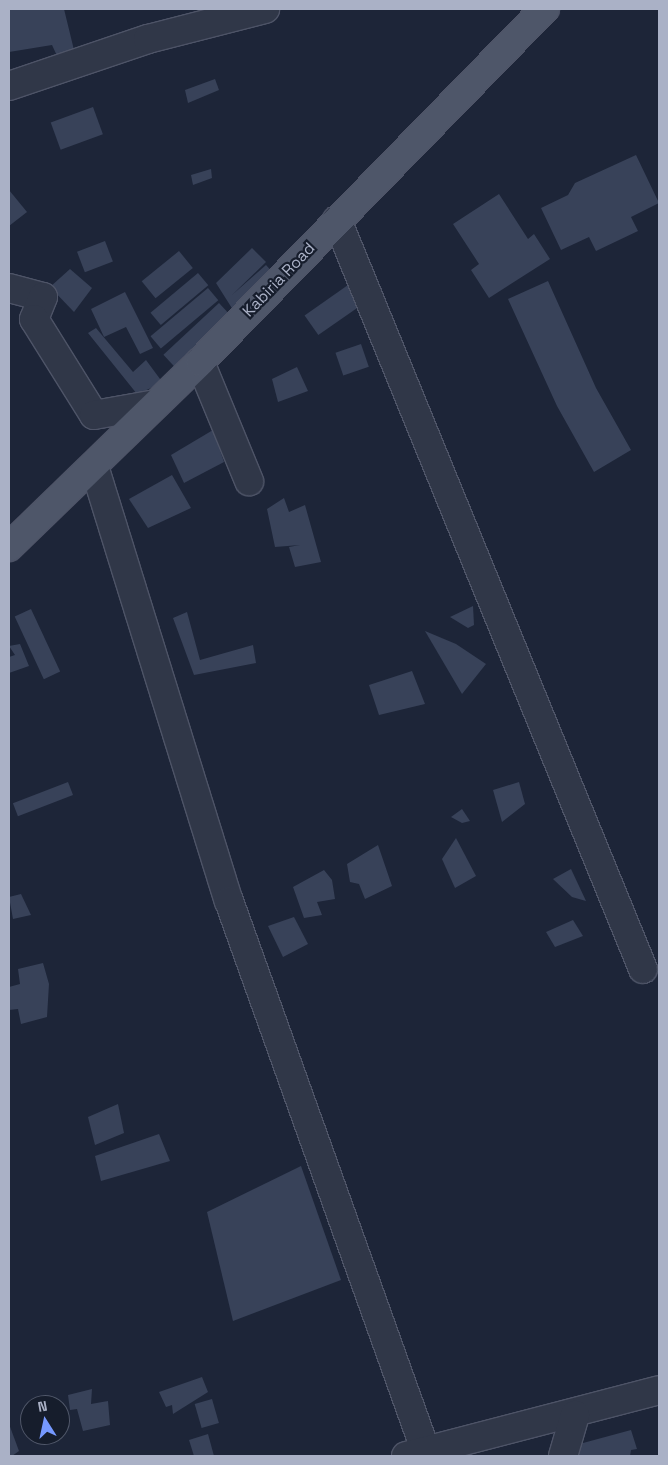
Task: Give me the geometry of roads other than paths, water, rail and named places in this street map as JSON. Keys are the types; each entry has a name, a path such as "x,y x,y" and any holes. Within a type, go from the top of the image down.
{"main road":[{"name":"Kabiria Road","path":"9,547 200,362 545,9"}],"street":[{"path":"9,86 175,20 265,9"},
{"path":"337,220 643,969"},
{"path":"9,288 43,297 34,319 94,415 156,404"},
{"path":"200,362 249,481"},
{"path":"94,466 229,901 416,1453 575,1415 659,1390"},
{"path":"563,1456 575,1415"}]}
